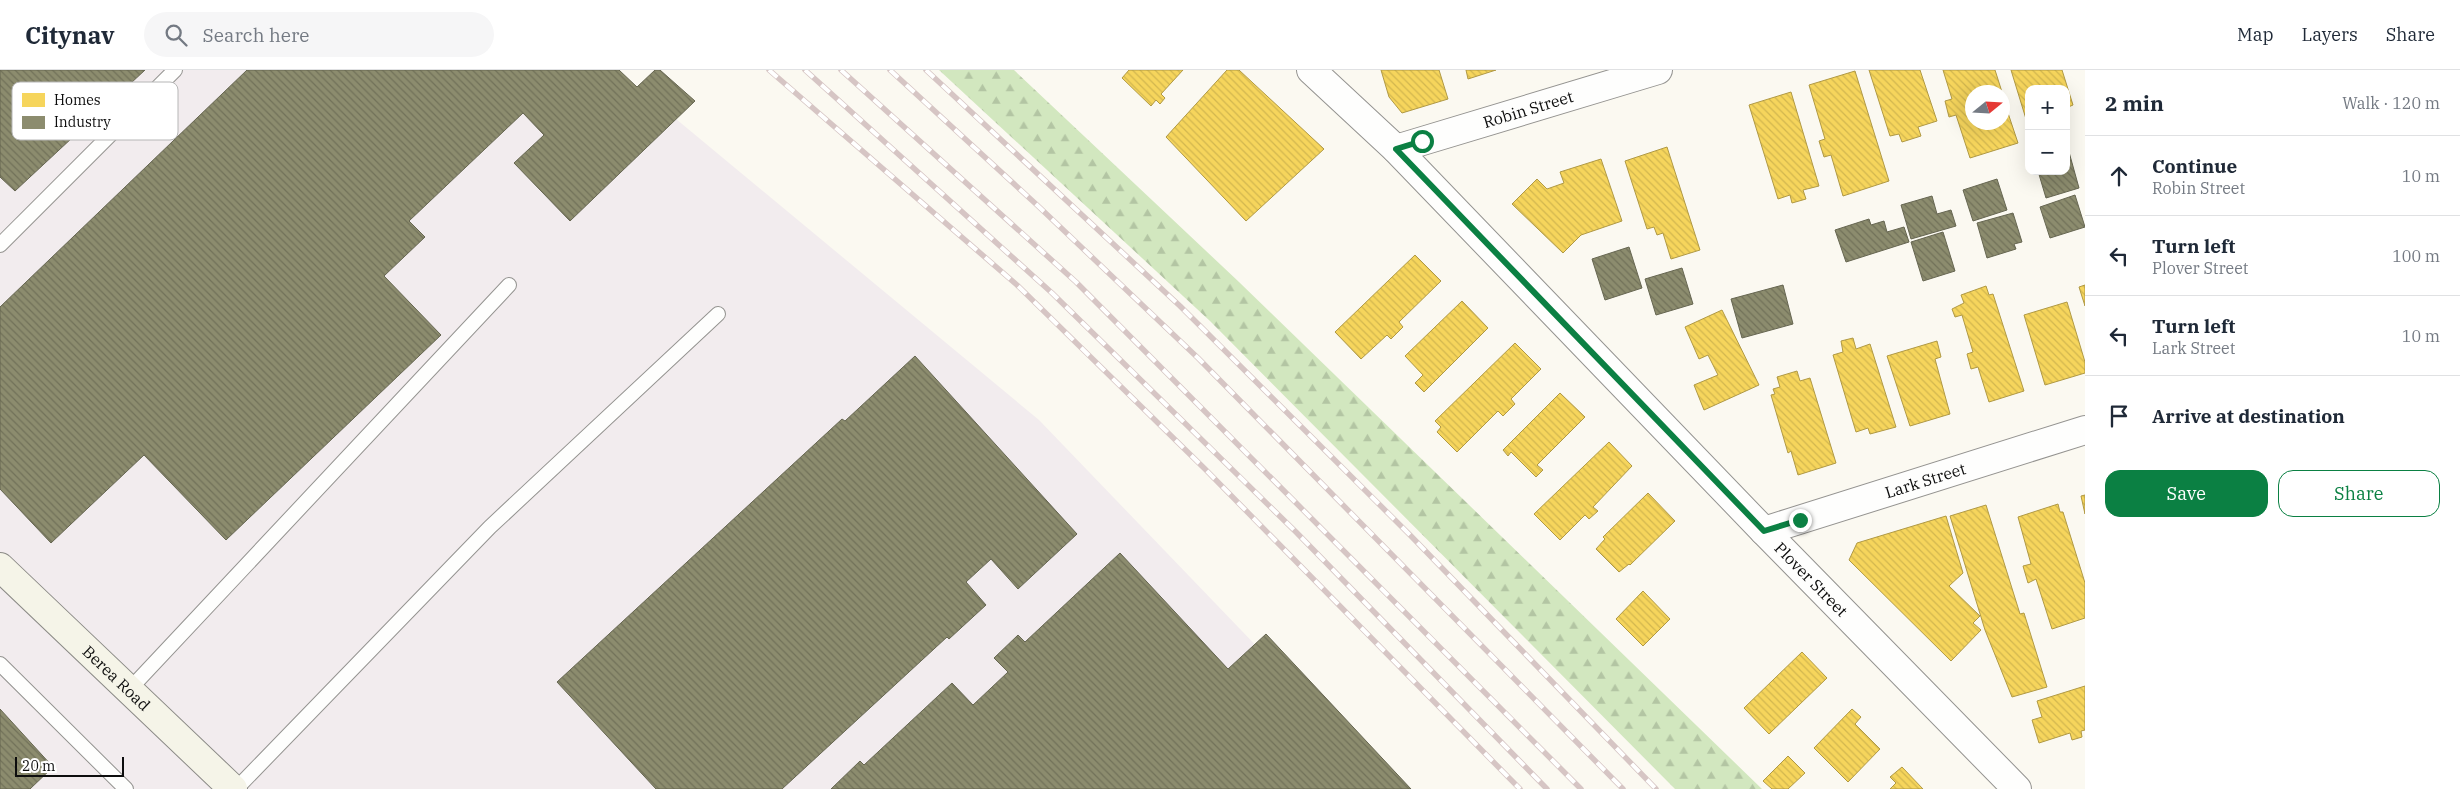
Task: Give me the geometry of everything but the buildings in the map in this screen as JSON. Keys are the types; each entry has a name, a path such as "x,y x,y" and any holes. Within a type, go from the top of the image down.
{"main road":[{"name":"Berea Road","path":"0,566 234,789"}],"street":[{"name":"Plover Street","path":"1311,70 1396,149 1764,531 2017,789"},
{"name":"Robin Street","path":"1396,149 1658,70"},
{"name":"Lark Street","path":"1764,531 2085,430"}],"lane":[{"path":"163,82 175,70"},
{"path":"0,245 105,140"},
{"path":"129,690 509,285"},
{"path":"234,789 490,527 718,314"},
{"path":"0,664 126,789"}],"shaded area":[{"path":"0,70 617,70 1039,420 1394,789 0,789"}],"green space":[{"path":"939,70 1014,70 1239,282 1762,789 1675,789 1210,321"}],"railway":[{"path":"769,70 1017,285 1205,469 1520,789"},
{"path":"805,70 1052,293 1296,532 1547,789"},
{"path":"841,70 1076,282 1581,789"},
{"path":"890,70 1037,205 1198,358 1623,789"},
{"path":"926,70 1180,306 1410,535 1656,789"}],"route":[{"path":"1422,141 1396,149 1764,531 1800,520"}]}
